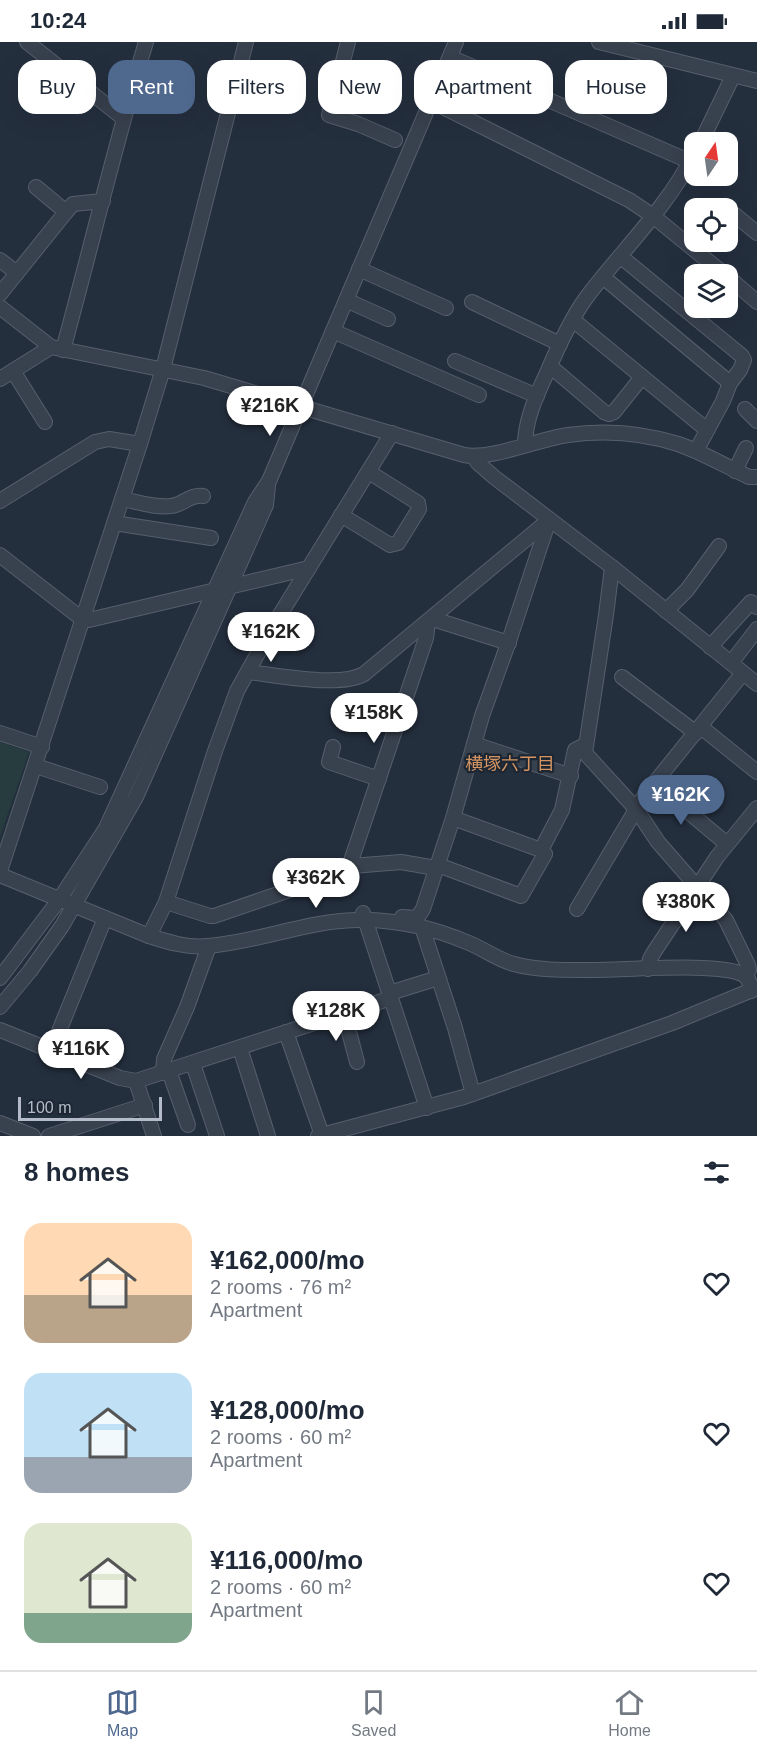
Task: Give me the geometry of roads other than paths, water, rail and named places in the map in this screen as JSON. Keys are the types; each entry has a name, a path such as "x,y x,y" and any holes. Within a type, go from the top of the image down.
{"street":[{"path":"27,42 123,118"},
{"path":"0,379 57,349 103,201 123,118 146,42"},
{"path":"246,42 162,369 140,444 0,873 59,900 169,943 209,946 323,923 327,918 335,915 417,918 423,909 437,867 482,716 549,520"},
{"path":"348,42 329,114 395,140"},
{"path":"449,60 456,42"},
{"path":"599,42 638,47 757,81"},
{"path":"450,57 684,154"},
{"path":"706,132 733,76"},
{"path":"0,1006 30,971 62,926 136,798 222,589 255,502 269,481 426,114"},
{"path":"457,114 629,200 653,216 709,264"},
{"path":"525,445 526,431 537,396 560,344 583,302 684,175"},
{"path":"36,187 66,212"},
{"path":"0,294 73,204 103,201"},
{"path":"738,217 757,233"},
{"path":"620,256 744,360 696,452"},
{"path":"0,260 17,273"},
{"path":"360,269 446,308"},
{"path":"603,277 730,383"},
{"path":"738,287 757,302"},
{"path":"346,300 388,319"},
{"path":"472,302 560,344"},
{"path":"0,307 57,349 204,378 474,457 567,435 596,433 642,436 676,443 749,477 757,477"},
{"path":"573,320 707,430"},
{"path":"333,331 479,395"},
{"path":"455,361 537,396"},
{"path":"550,366 609,414 614,412 642,377"},
{"path":"12,371 45,422"},
{"path":"745,409 757,421"},
{"path":"149,936 166,902 237,690 392,433"},
{"path":"0,501 95,442 109,440 140,444"},
{"path":"735,471 746,448"},
{"path":"474,457 494,477 612,567 757,684"},
{"path":"341,515 390,545 398,543 419,509 418,503 369,472"},
{"path":"122,499 165,507 177,505 195,495 203,496"},
{"path":"248,672 338,680 356,679 364,675 549,520"},
{"path":"114,523 212,538"},
{"path":"666,611 687,590 719,546"},
{"path":"0,555 82,619 89,620 309,568"},
{"path":"612,567 585,753 636,809 658,842 729,924 748,965 749,970 744,975"},
{"path":"0,978 59,900 106,828 222,589"},
{"path":"710,647 751,602 757,607"},
{"path":"431,621 508,643"},
{"path":"349,867 431,621"},
{"path":"731,663 757,629"},
{"path":"577,909 636,809 743,673"},
{"path":"622,677 757,772"},
{"path":"0,733 42,747"},
{"path":"474,744 571,776"},
{"path":"541,850 562,810 575,750 585,745"},
{"path":"333,747 329,762 379,779"},
{"path":"36,766 100,787"},
{"path":"655,784 727,844"},
{"path":"648,969 650,959 697,888 727,844 757,808"},
{"path":"166,902 214,916 310,883 336,868 401,862 437,867 521,896 544,854 541,850 453,818"},
{"path":"286,1032 320,1135 473,1094 672,1023 754,990 744,975 714,968 561,969 515,964 447,934 364,916"},
{"path":"364,916 427,1108"},
{"path":"51,1051 105,918"},
{"path":"422,927 473,1094"},
{"path":"188,1125 166,1072 164,1059 209,946"},
{"path":"0,1030 120,1078 136,1081 385,1000 393,992 438,978"},
{"path":"344,1013 357,1062"},
{"path":"240,1048 268,1136"},
{"path":"193,1064 217,1136"},
{"path":"136,1081 154,1136"},
{"path":"50,1136 145,1105"},
{"path":"0,1123 33,1136"}],"district":[{"name":"横塚六丁目","path":"510,764"}]}
